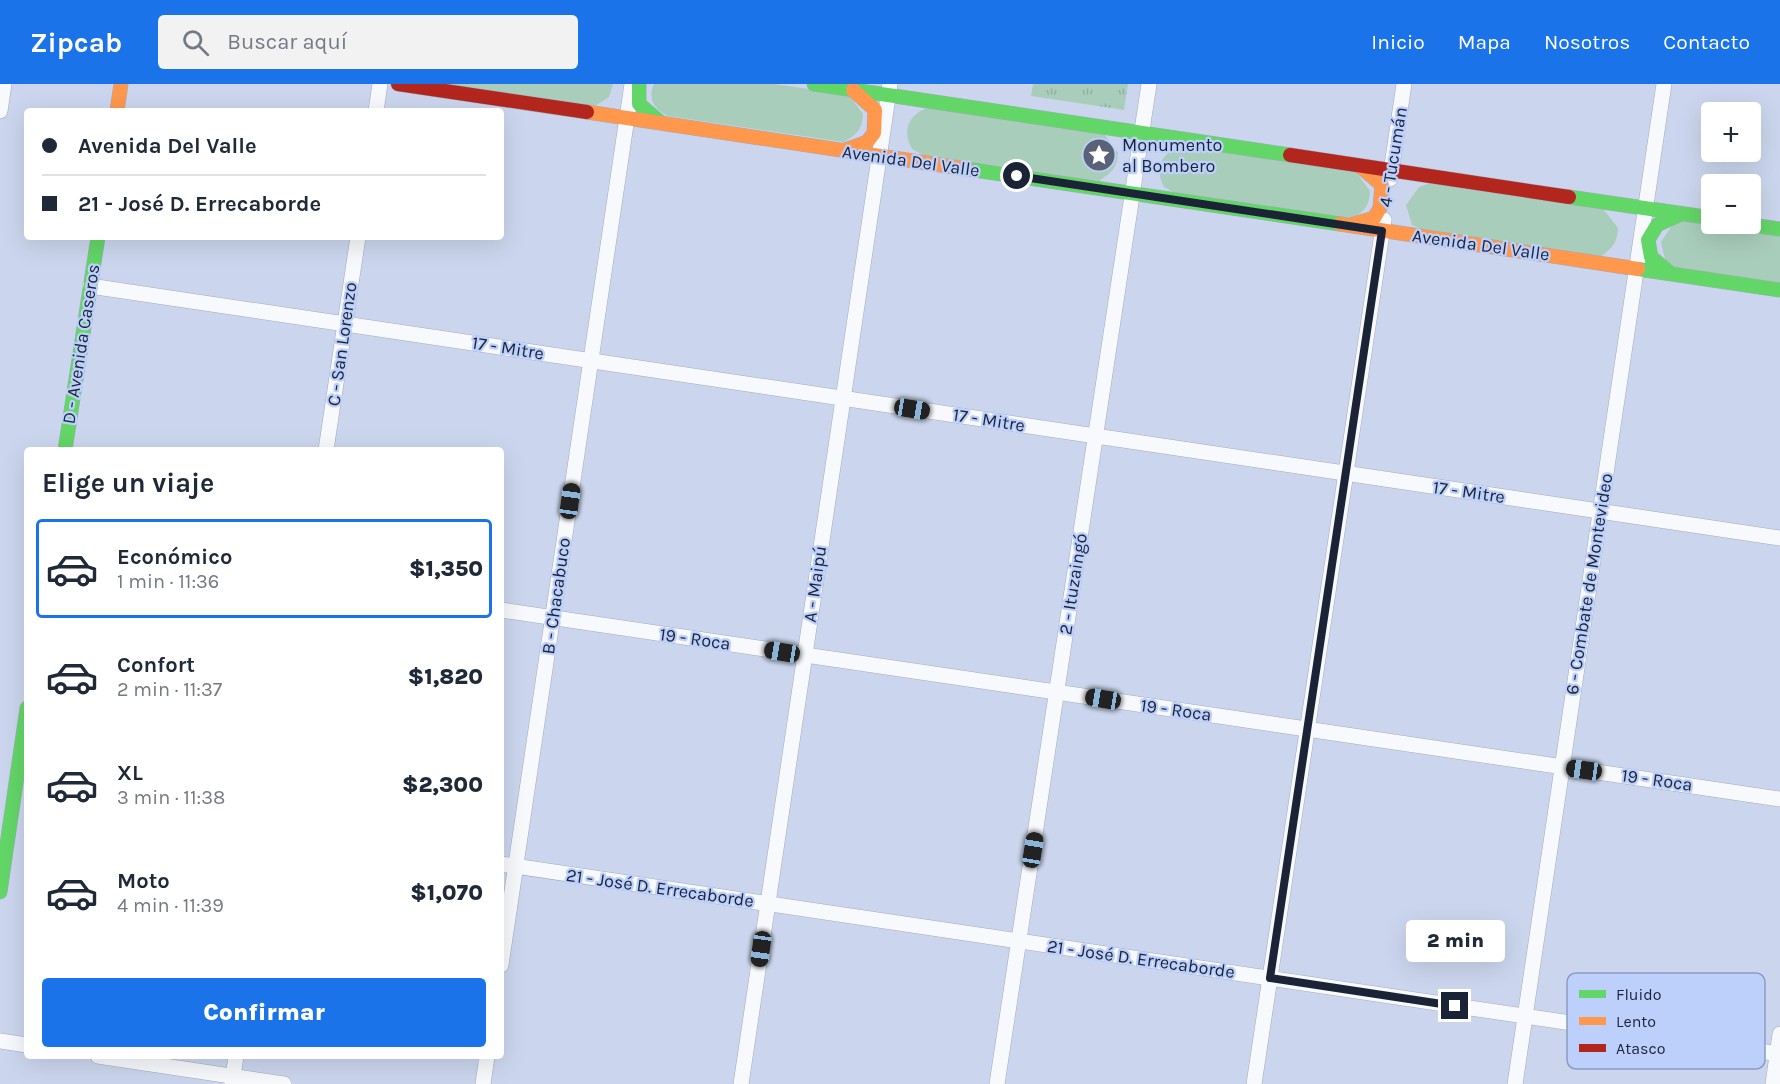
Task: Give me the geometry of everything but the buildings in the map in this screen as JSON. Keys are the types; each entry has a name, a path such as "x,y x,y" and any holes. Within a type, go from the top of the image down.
{"street":[{"path":"0,111 4,84"},
{"path":"117,108 121,84"},
{"path":"376,108 380,84"},
{"name":"Avenida Del Valle","path":"398,84 1780,290"},
{"name":"B - Chacabuco","path":"504,922 508,865 553,618 632,84"},
{"path":"639,84 639,104 661,123"},
{"path":"814,84 853,90 889,90 1142,133 1701,217"},
{"name":"2 - Ituzaingó","path":"998,1084 1149,84"},
{"name":"4 - Tucumán","path":"1254,1084 1404,84"},
{"name":"6 - Combate de Montevideo","path":"1515,1084 1664,84"},
{"path":"843,150 860,147 872,139 876,125 875,110 853,90"},
{"name":"A - Maipú","path":"741,1084 889,90"},
{"path":"1348,226 1367,222 1379,214 1383,201 1382,184 1359,166"},
{"path":"1671,274 1658,267 1649,256 1647,240 1652,227 1664,218 1682,214"},
{"path":"1761,226 1780,229"},
{"name":"D - Avenida Caseros","path":"65,447 98,240"},
{"name":"C - San Lorenzo","path":"326,447 357,240"},
{"name":"17 - Mitre","path":"90,286 1780,538"},
{"name":"19 - Roca","path":"504,610 1780,799"},
{"path":"0,892 21,792 24,750"},
{"name":"21 - José D. Errecaborde","path":"508,865 1567,1022"},
{"path":"1773,1084 1780,1034"},
{"path":"0,1041 24,1045"},
{"path":"115,1059 233,1080 284,1084"},
{"path":"233,1080 236,1059"},
{"path":"483,1084 487,1059"}],"green space":[{"path":"445,84 613,84 609,97 595,106"},
{"path":"654,84 775,84 849,95 863,114 858,131 844,142 668,116 659,111 652,99"},
{"path":"1033,84 1128,84 1124,110 1031,96"},
{"path":"930,107 1104,134 1118,153 1115,166 1099,181 923,155 912,149 907,129 912,118"},
{"path":"1182,146 1356,172 1370,191 1367,205 1352,219 1175,193 1164,187 1160,167 1169,152"},
{"path":"1430,183 1604,210 1618,228 1615,242 1600,257 1423,230 1412,225 1406,205 1419,187"},
{"path":"1684,221 1701,223 1701,234 1761,232 1780,235 1780,283 1677,268 1666,263 1661,242 1673,224"}],"traffic: fast":[{"path":"639,84 639,104 660,122"},
{"path":"814,84 1290,155"},
{"path":"967,169 1340,224"},
{"path":"1569,197 1701,216"},
{"path":"1670,273 1651,257 1648,240 1657,225 1679,215"},
{"path":"1761,226 1780,229"},
{"path":"65,447 98,240"},
{"path":"1638,269 1780,290"},
{"path":"0,892 24,728"}],"traffic: slow":[{"path":"117,108 121,84"},
{"path":"845,150 867,142 874,133 875,110 853,90"},
{"path":"587,112 967,169"},
{"path":"1351,225 1374,218 1380,208 1382,185 1361,167"},
{"path":"1340,224 1638,269"}],"traffic: jam":[{"path":"398,84 587,112"},
{"path":"1290,155 1569,197"}],"place":[{"name":"Monumento al Bombero","path":"1099,155"}],"route":[{"path":"1017,176 1382,231 1270,978 1455,1006"}]}
